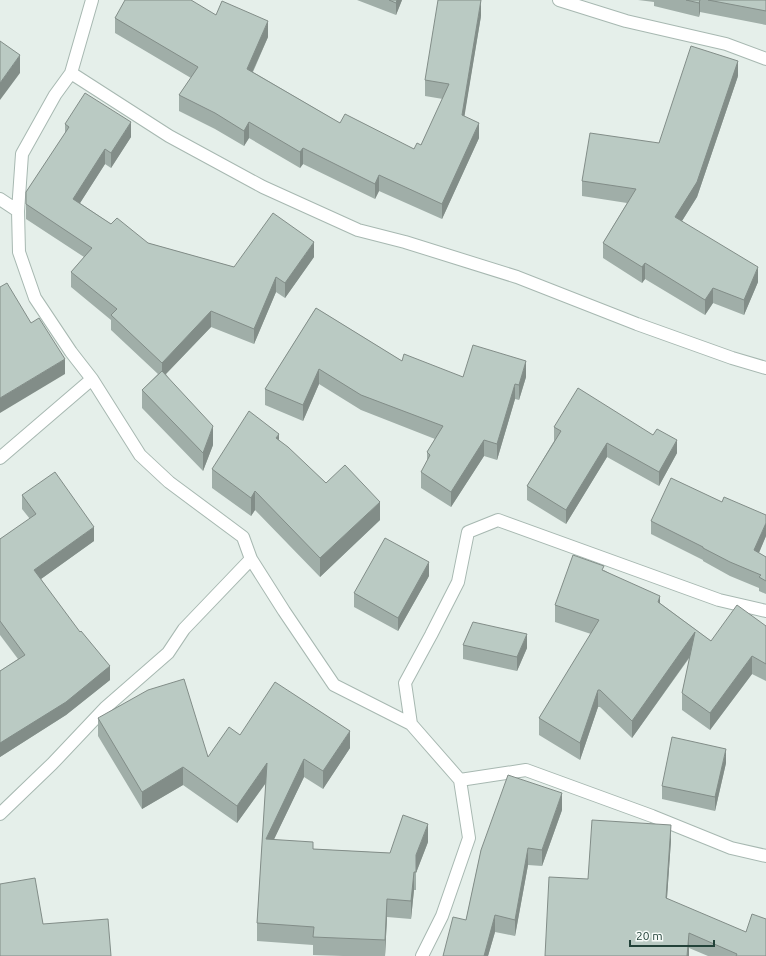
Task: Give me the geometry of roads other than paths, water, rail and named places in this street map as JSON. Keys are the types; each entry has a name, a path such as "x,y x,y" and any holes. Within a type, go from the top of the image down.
{"street":[{"path":"92,0 71,73 55,95 22,154 18,211 19,252 35,298 71,352 92,379 140,455 169,482 243,537 251,559 334,685 411,724 460,780 469,838 442,916 422,956"},
{"path":"559,0 626,21 726,44 766,59"},
{"path":"71,73 169,136 264,187 358,230 405,242 517,277 637,324 732,358 766,368"},
{"path":"0,199 18,211"},
{"path":"0,458 92,379"},
{"path":"411,724 405,683 458,582 468,532 498,520 719,600 766,611"},
{"path":"0,814 52,764 104,708 168,653 184,629 251,559"},
{"path":"460,780 526,770 652,816 731,848 766,856"}]}
